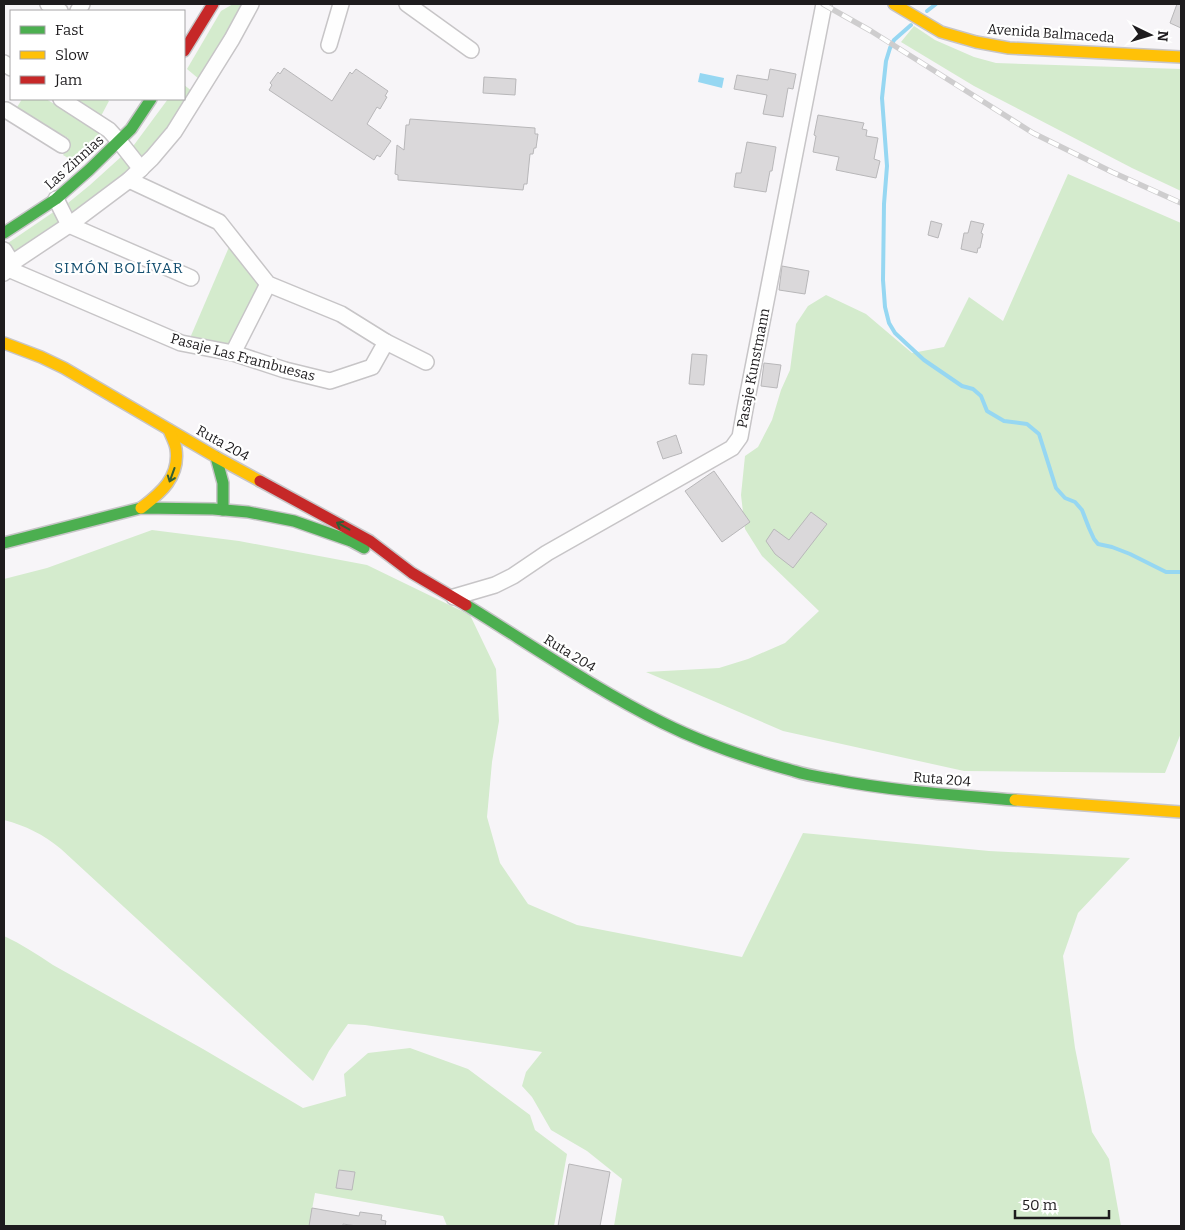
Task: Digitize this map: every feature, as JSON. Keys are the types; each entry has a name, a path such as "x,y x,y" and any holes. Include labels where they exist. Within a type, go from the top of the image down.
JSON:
{"main road":[{"path":"185,50 213,4"},
{"name":"Avenida Balmaceda","path":"894,4 941,32 976,42 1008,48 1181,57"},
{"name":"Las Zinnias","path":"4,233 56,199 89,170 131,128 150,100"},
{"name":"Ruta 204","path":"4,343 64,368 216,457 370,541 412,573 454,597 600,689 631,707 696,738 763,762 830,780 899,791 1181,812"},
{"path":"141,508 168,486 174,475 176,448 169,430"},
{"path":"216,457 222,473 223,510"},
{"path":"4,543 141,508 223,510 248,512 294,521 351,541 412,573"}],"street":[{"path":"6,264 69,225 129,180 152,158 174,132 232,39 251,4"},
{"path":"329,45 341,4"},
{"path":"407,4 471,50"},
{"name":"Pasaje Kunstmann","path":"454,597 495,585 513,576 547,553 732,448 740,438 824,4"},
{"path":"63,100 109,130 140,169"},
{"path":"7,107 62,146"},
{"path":"129,180 219,222 268,284 341,314 386,342 426,362"},
{"path":"56,199 69,225 191,278"},
{"name":"Pasaje Las Frambuesas","path":"6,264 181,343 233,353 285,370 330,381 372,366 386,342"},
{"path":"233,353 268,284"}],"green space":[{"path":"233,4 247,4 199,79 187,69 221,11"},
{"path":"914,26 935,40 974,57 996,63 1181,69 1181,191 1132,168 974,86 901,42"},
{"path":"185,86 192,91 163,136 141,159 131,149 167,100 185,100"},
{"path":"21,100 48,100 101,132 101,144 96,152 78,164 63,155 68,147 68,138 16,109"},
{"path":"76,100 108,100 109,101 101,116"},
{"path":"122,156 132,167 74,215 68,203"},
{"path":"1068,174 1181,223 1181,733 1165,773 964,771 783,731 646,672 719,668 748,659 785,643 819,611 762,556 745,529 741,495 745,456 758,447 772,420 781,390 790,370 796,324 808,306 826,295 866,314 912,353 944,347 969,297 1003,321"},
{"path":"55,211 61,224 15,255 8,243"},
{"path":"229,247 260,285 230,346 190,338"},
{"path":"152,530 239,541 367,565 470,615 496,669 499,721 492,762 487,817 500,863 528,904 577,925 742,957 803,833 989,851 1130,858 1078,913 1063,956 1075,1048 1092,1132 1109,1159 1121,1226 614,1226 622,1179 587,1151 551,1130 532,1097 522,1086 526,1072 542,1052 348,1024 329,1051 313,1081 61,849 34,831 4,820 4,579 47,568"},
{"path":"4,936 303,1108 346,1096 344,1074 368,1053 410,1048 468,1069 530,1115 535,1130 567,1154 554,1226 447,1226 443,1216 315,1193 309,1226 4,1226"}],"water":[{"path":"700,73 724,78 722,88 698,82"}],"building":[{"path":"1177,4 1181,4 1181,28 1170,23"},
{"path":"284,68 332,101 350,72 352,74 356,69 388,91 385,96 387,97 380,109 377,107 367,124 391,141 380,157 377,155 374,160 269,90 272,85 270,83 278,72 280,74"},
{"path":"770,69 796,74 793,89 788,88 783,117 763,114 767,95 734,89 737,75 768,80"},
{"path":"484,77 516,79 515,95 483,93"},
{"path":"818,115 864,123 862,129 867,130 866,136 878,138 874,159 880,161 876,178 836,170 839,157 813,152"},
{"path":"410,119 535,128 535,134 538,134 536,148 534,148 533,154 530,154 527,184 524,184 523,190 398,180 398,175 395,174 397,145 404,150 406,125 409,125"},
{"path":"747,142 776,147 766,192 734,187 736,173 741,173"},
{"path":"931,221 942,224 938,238 928,235"},
{"path":"971,221 984,224 980,248 978,248 977,253 961,249 964,233 968,233"},
{"path":"782,266 809,271 805,294 779,290"},
{"path":"692,354 707,355 704,385 689,384"},
{"path":"764,363 781,365 777,388 761,386"},
{"path":"676,435 682,453 663,459 657,442"},
{"path":"714,471 750,522 722,542 685,491"},
{"path":"811,512 827,524 793,568 775,554 766,541 774,529 789,540"},
{"path":"569,1164 610,1172 600,1226 558,1226"},
{"path":"339,1170 355,1172 352,1190 336,1188"},
{"path":"312,1208 359,1216 360,1212 382,1215 381,1220 386,1221 385,1226 343,1224 343,1226 309,1226"}],"waterway":[{"path":"927,11 936,4"},
{"path":"911,25 894,40 890,48 886,61 882,98 887,166 884,204 883,280 885,307 889,323 895,333 924,360 962,386 973,389 981,396 987,411 1004,421 1027,424 1039,434 1056,488 1065,498 1075,502 1082,510 1098,544 1130,554 1166,572 1181,572"}],"railway":[{"path":"823,4 871,31 1033,133 1181,203"}],"traffic: fast":[{"path":"4,233 56,199 89,170 131,129 150,100"},
{"path":"216,457 223,483 223,510"},
{"path":"4,543 141,508 213,509 248,512 294,521 351,541 364,548"},
{"path":"466,605 638,710 679,731 728,750 803,774 854,783 923,792 1015,800"}],"traffic: slow":[{"path":"894,4 941,32 976,42 1009,48 1181,57"},
{"path":"4,343 64,368 260,481"},
{"path":"141,508 168,483 175,468 176,449 169,430"},
{"path":"1015,800 1181,812"}],"traffic: jam":[{"path":"185,49 213,4"},
{"path":"260,481 370,541 412,573 466,605"}],"district":[{"name":"SIMÓN BOLÍVAR","path":"119,268"}]}
